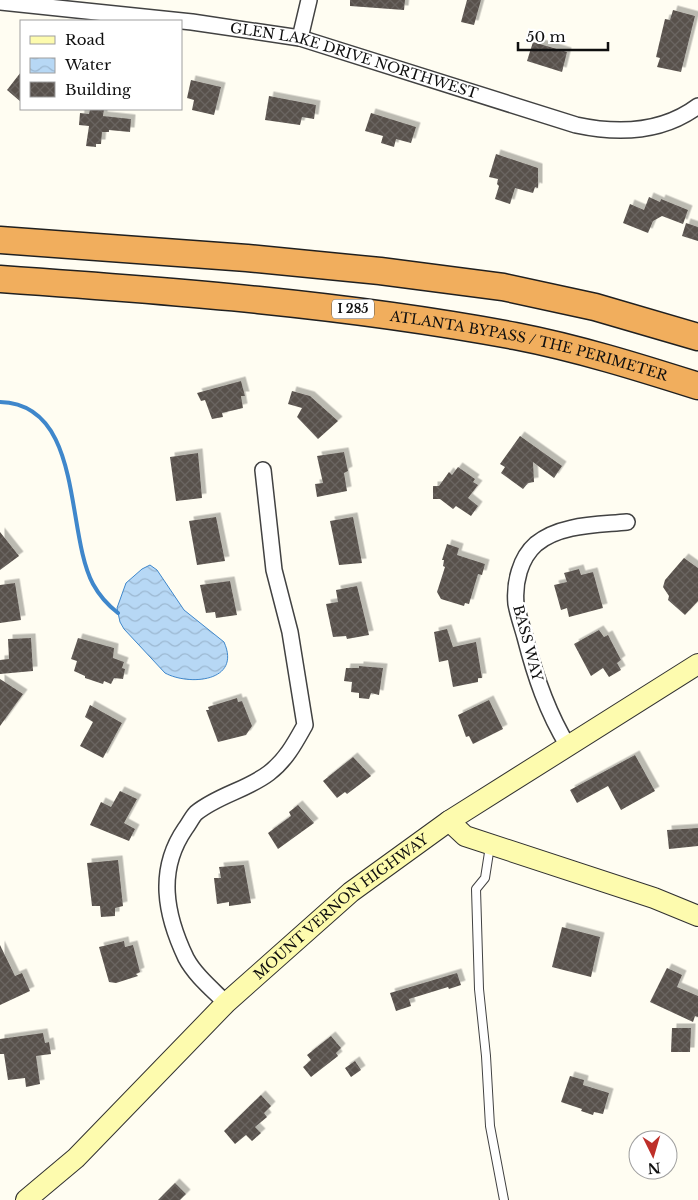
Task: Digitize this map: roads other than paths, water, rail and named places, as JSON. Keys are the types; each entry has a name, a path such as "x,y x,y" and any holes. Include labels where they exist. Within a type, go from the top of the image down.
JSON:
{"highway":[{"path":"0,240 247,258 380,271 503,287 596,306 698,338"},
{"name":"ATLANTA BYPASS / THE PERIMETER","path":"0,279 169,291 364,310 517,336 636,366 698,386"}],"street":[{"path":"300,38 309,0"},
{"name":"GLEN LAKE DRIVE NORTHWEST","path":"0,2 173,20"},
{"name":"GLEN LAKE DRIVE NORTHWEST","path":"182,21 300,38 576,125 600,130 644,129 675,120 698,106"},
{"path":"226,1003 200,977 187,958 168,905 168,869 174,846 195,815 230,793 268,774 284,759 305,725 290,632 274,570 263,470"},
{"name":"BASS WAY","path":"568,746 546,706 530,655 516,604 519,572 523,562 536,544 557,532 628,522"},
{"name":"MOUNT VERNON HIGHWAY","path":"26,1200 76,1158 226,1003 351,892 449,821 698,664"},
{"path":"449,821 465,836 654,898 698,916"}],"lane":[{"path":"490,844 485,878 476,889 479,989 486,1056 490,1126 504,1200"}],"water":[{"path":"150,565 157,570 184,610 224,642 228,655 226,666 220,673 199,679 187,679 165,673 124,629 120,622 117,608 126,583 142,569"}],"waterway":[{"path":"0,402 27,408 46,424 59,447 68,474 84,561 95,588 104,600 118,613"}]}
